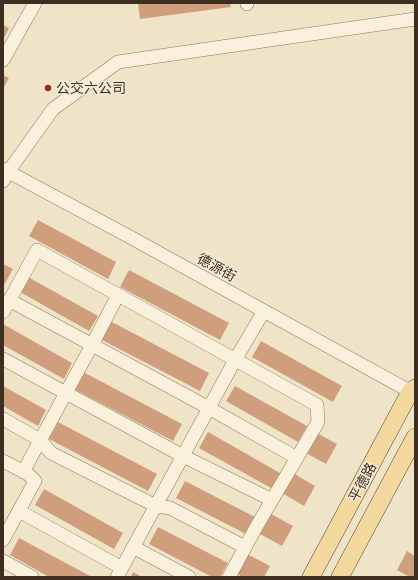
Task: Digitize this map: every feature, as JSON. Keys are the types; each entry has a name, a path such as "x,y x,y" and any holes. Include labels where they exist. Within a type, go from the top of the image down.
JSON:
{"main road":[{"name":"平德路","path":"311,577 413,391"},
{"name":"平德路","path":"340,577 415,437"}],"street":[{"path":"3,60 35,3"},
{"path":"5,174 53,109 118,62 415,19"},
{"name":"德源街","path":"5,174 130,237 413,391"},
{"path":"229,577 318,422 317,405 36,250 6,306 92,345 209,408 297,458"},
{"path":"23,472 118,295"},
{"path":"19,511 119,572 235,360 264,311"},
{"path":"3,359 183,456 272,500"},
{"path":"3,419 40,440 51,453 156,506 170,508 245,547"},
{"path":"3,461 28,474 35,481 3,540"},
{"path":"133,547 189,577"},
{"path":"3,561 32,577"}],"building":[{"path":"138,3 230,3 231,7 140,19"},
{"path":"3,25 9,28 3,40"},
{"path":"3,75 9,78 3,89"},
{"path":"38,220 116,262 108,279 29,236"},
{"path":"3,264 13,269 3,287"},
{"path":"129,270 229,323 220,340 120,287"},
{"path":"28,277 98,316 89,331 20,292"},
{"path":"110,321 209,373 200,391 100,339"},
{"path":"3,324 72,363 64,379 3,345"},
{"path":"261,341 342,386 333,402 252,357"},
{"path":"83,372 182,424 173,441 74,389"},
{"path":"3,386 46,410 38,426 3,406"},
{"path":"235,386 307,426 298,442 226,401"},
{"path":"58,422 157,474 148,491 49,439"},
{"path":"208,432 280,473 271,488 199,448"},
{"path":"315,432 337,444 326,464 304,452"},
{"path":"293,473 315,486 304,506 282,493"},
{"path":"185,481 255,517 246,534 176,498"},
{"path":"44,489 123,533 114,549 35,505"},
{"path":"271,514 293,526 282,546 260,534"},
{"path":"158,527 228,563 220,577 212,577 149,544"},
{"path":"19,538 92,577 49,577 10,555"},
{"path":"407,551 415,556 415,577 410,577 397,570"},
{"path":"247,554 270,566 264,577 242,577 237,574"},
{"path":"133,572 142,577 131,577"}],"place":[{"name":"公交六公司","path":"48,88"}]}
